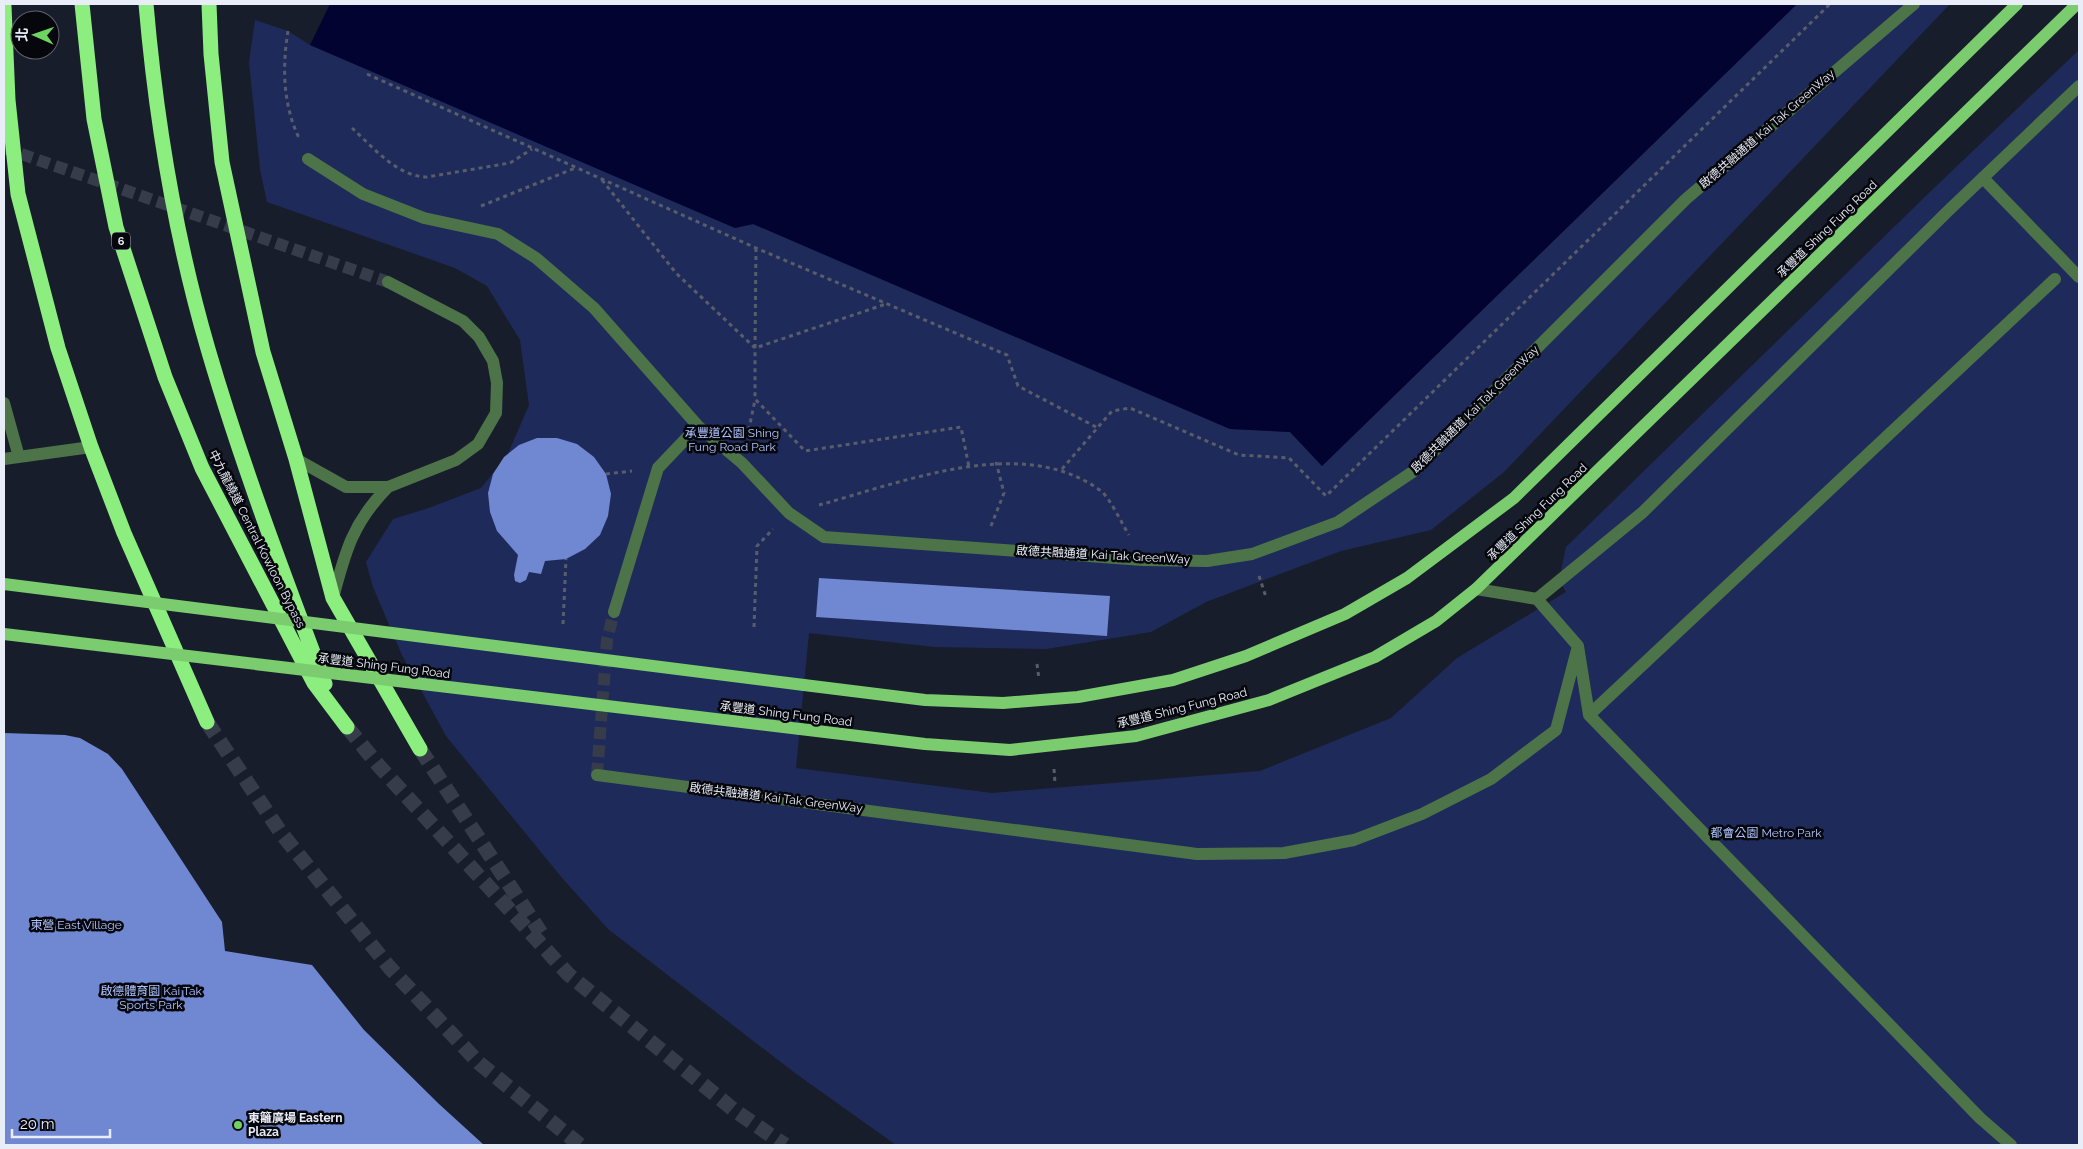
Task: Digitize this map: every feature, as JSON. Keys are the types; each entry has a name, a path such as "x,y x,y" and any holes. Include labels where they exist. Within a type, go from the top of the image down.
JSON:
{"highway":[{"name":"中九龍繞道 Central Kowloon Bypass","path":"82,4 94,119 116,227 165,377 211,485 314,683 347,727 325,684 244,464 208,347 178,225 163,149 146,4"},
{"path":"209,4 214,99 224,174 263,352 296,459 333,598 420,749"},
{"path":"4,6 8,100 18,194"},
{"path":"4,154 18,194 58,348 91,447 124,533 208,722"},
{"path":"4,164 18,194"}],"main road":[{"path":"4,584 924,700 1003,703 1078,697 1173,680 1246,656 1345,614 1407,578 1514,498 2017,4"},
{"name":"承豐道 Shing Fung Road","path":"4,634 800,730 925,744 1010,750 1136,736 1269,700 1375,657 1436,621 1476,589 2077,4"}],"street":[{"name":"啟德共融通道 Kai Tak GreenWay","path":"308,158 363,194 424,218 498,234 536,258 594,308 698,426 742,463 789,513 824,537 1143,560 1208,561 1252,554 1338,522 1414,472 1686,198 1914,4"},
{"path":"1537,599 1643,512 2079,86"},
{"path":"1983,178 2079,277"},
{"path":"1589,715 2055,279"},
{"path":"296,459 346,487 388,487 456,460 478,444 496,413 497,383 493,360 479,337 463,321 388,282"},
{"path":"4,404 19,457"},
{"path":"614,612 658,468 698,426"},
{"path":"4,459 91,447"},
{"path":"333,598 346,549 353,534 372,503 388,487"},
{"path":"1476,589 1537,599 1578,646 1589,715 1980,1118 2011,1145"},
{"name":"啟德共融通道 Kai Tak GreenWay","path":"597,775 1197,854 1284,853 1354,840 1422,814 1492,779 1556,730 1578,646"}],"path":[{"path":"1062,469 1112,411 1130,408 1239,455 1289,458 1326,496 1830,4"},
{"path":"288,32 283,62 285,92 295,132 308,158"},
{"path":"368,74 756,248 1007,355 1018,386 1098,428"},
{"path":"352,128 400,171 413,177 427,177 510,163 532,148"},
{"path":"442,222 576,168"},
{"path":"602,180 676,273 755,348"},
{"path":"742,463 755,400 756,248"},
{"path":"755,348 887,304"},
{"path":"755,400 805,451 961,427 969,467"},
{"path":"754,627 757,546 789,513 948,470 996,462 1033,463 1062,469 1102,492 1143,560"},
{"path":"982,548 1004,493 996,462"},
{"path":"563,624 566,559"}],"green space":[{"name":"都會公園 Metro Park","path":"1797,4 1950,4 1504,472 1431,530 1341,551 1206,602 1151,632 1046,649 935,647 809,633 796,768 992,793 1260,771 1391,718 1457,658 1566,592 1559,580 1566,547 1932,190 2079,50 2079,1145 896,1145 795,1073 608,929 563,879 446,736 402,655 373,587 366,562 393,519 429,508 481,488 507,456 529,405 520,340 487,286 455,268 267,202 260,169 249,62 255,20 288,31 310,45 735,228 753,224 1230,429 1290,432 1322,466"}],"shaded area":[{"path":"330,4 1797,4 1322,466 1290,432 1230,429 753,224 735,228 310,45"}],"building":[{"path":"537,438 557,438 577,444 594,457 606,474 611,494 608,516 600,535 585,549 566,559 545,561 541,574 529,572 526,580 520,583 515,581 514,575 518,555 497,531 490,512 488,493 493,474 504,457 519,445"},
{"path":"819,578 1110,596 1107,636 816,617"},
{"name":"啟德體育園 Kai Tak Sports Park","path":"4,733 65,735 80,738 108,754 122,769 222,922 225,951 312,965 364,1030 439,1104 484,1145 4,1145"}],"tunnel":[{"path":"4,148 388,282"},
{"path":"597,775 607,640 614,612"},
{"path":"207,722 281,833 390,968 479,1063 580,1145"},
{"path":"347,727 379,766 568,974 734,1110 785,1145"},
{"path":"420,749 541,933"}],"place":[{"name":"東籬廣場 Eastern Plaza","path":"238,1125"}],"park label":[{"name":"承豐道公園 Shing Fung Road Park","path":"732,440"},
{"name":"東營 East Village","path":"76,925"}]}
